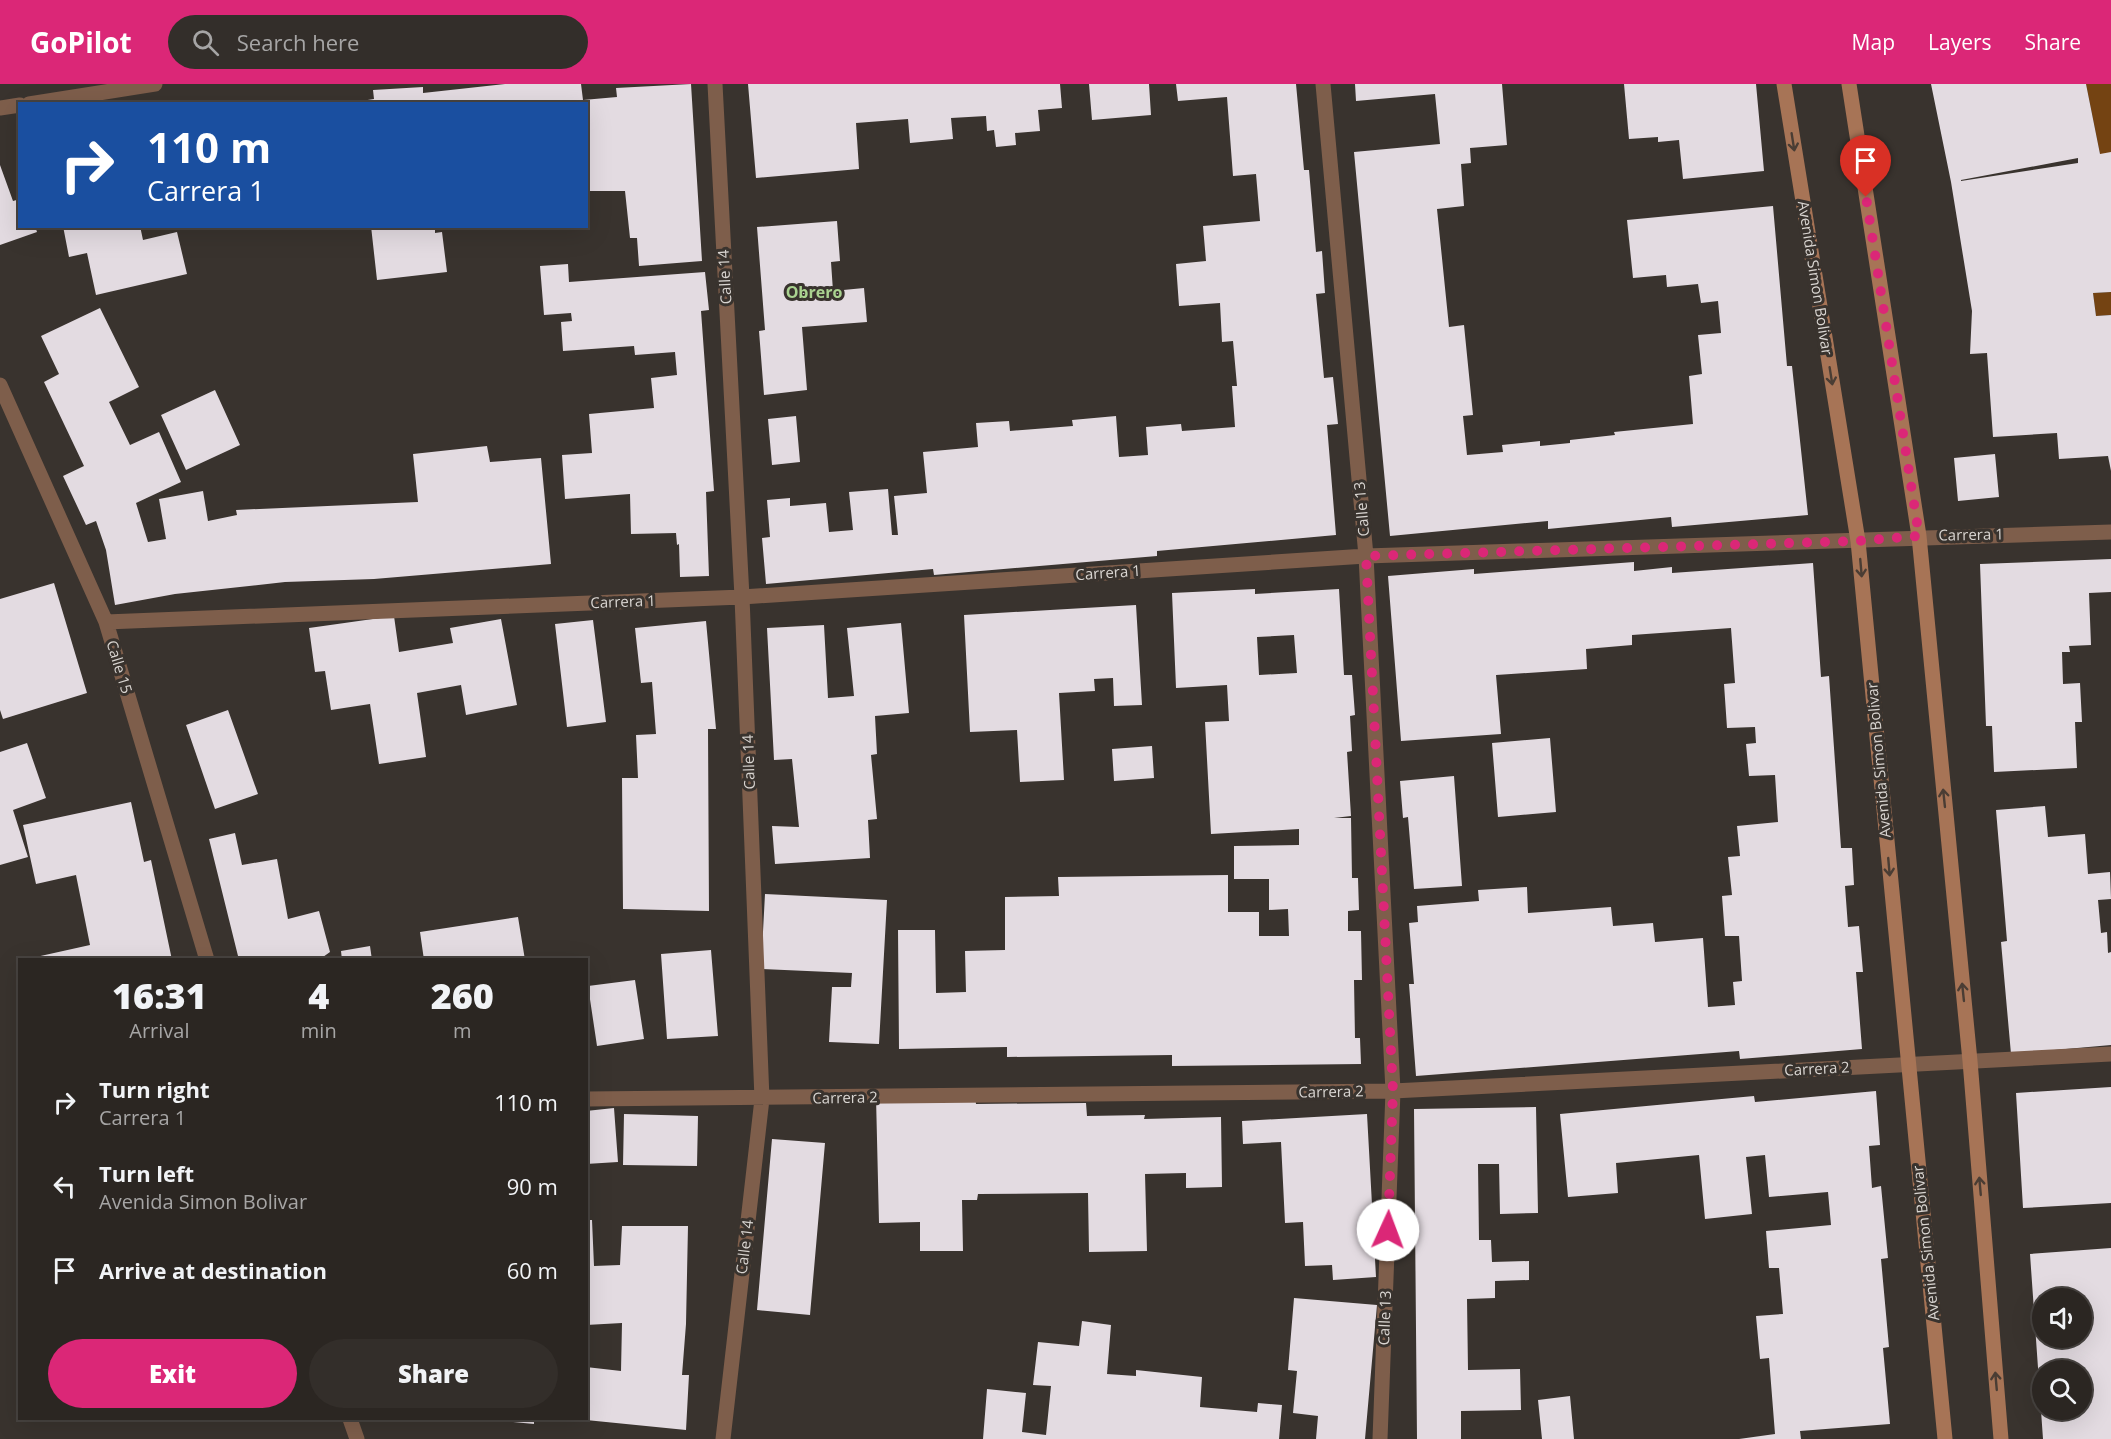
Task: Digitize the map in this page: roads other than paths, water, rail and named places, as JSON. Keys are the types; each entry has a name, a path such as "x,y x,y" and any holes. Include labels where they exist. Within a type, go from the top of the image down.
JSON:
{"main road":[{"name":"Avenida Simon Bolivar","path":"1784,84 1858,541 1946,1439"},
{"path":"1849,84 1919,536 1970,1061 2001,1439"}],"street":[{"path":"42,102 155,84"},
{"name":"Calle 14","path":"715,84 742,597 762,1099 723,1439"},
{"name":"Calle 13","path":"1323,84 1366,556 1393,1091 1380,1439"},
{"path":"0,108 18,105"},
{"name":"Calle 15","path":"0,385 106,622 206,958"},
{"name":"Carrera 1","path":"106,622 742,597 1366,556 1858,541 1919,536 2111,532"},
{"name":"Carrera 2","path":"588,1099 1393,1091 2111,1054"},
{"path":"350,1420 357,1439"}],"district":[{"name":"Obrero","path":"814,292"}]}
